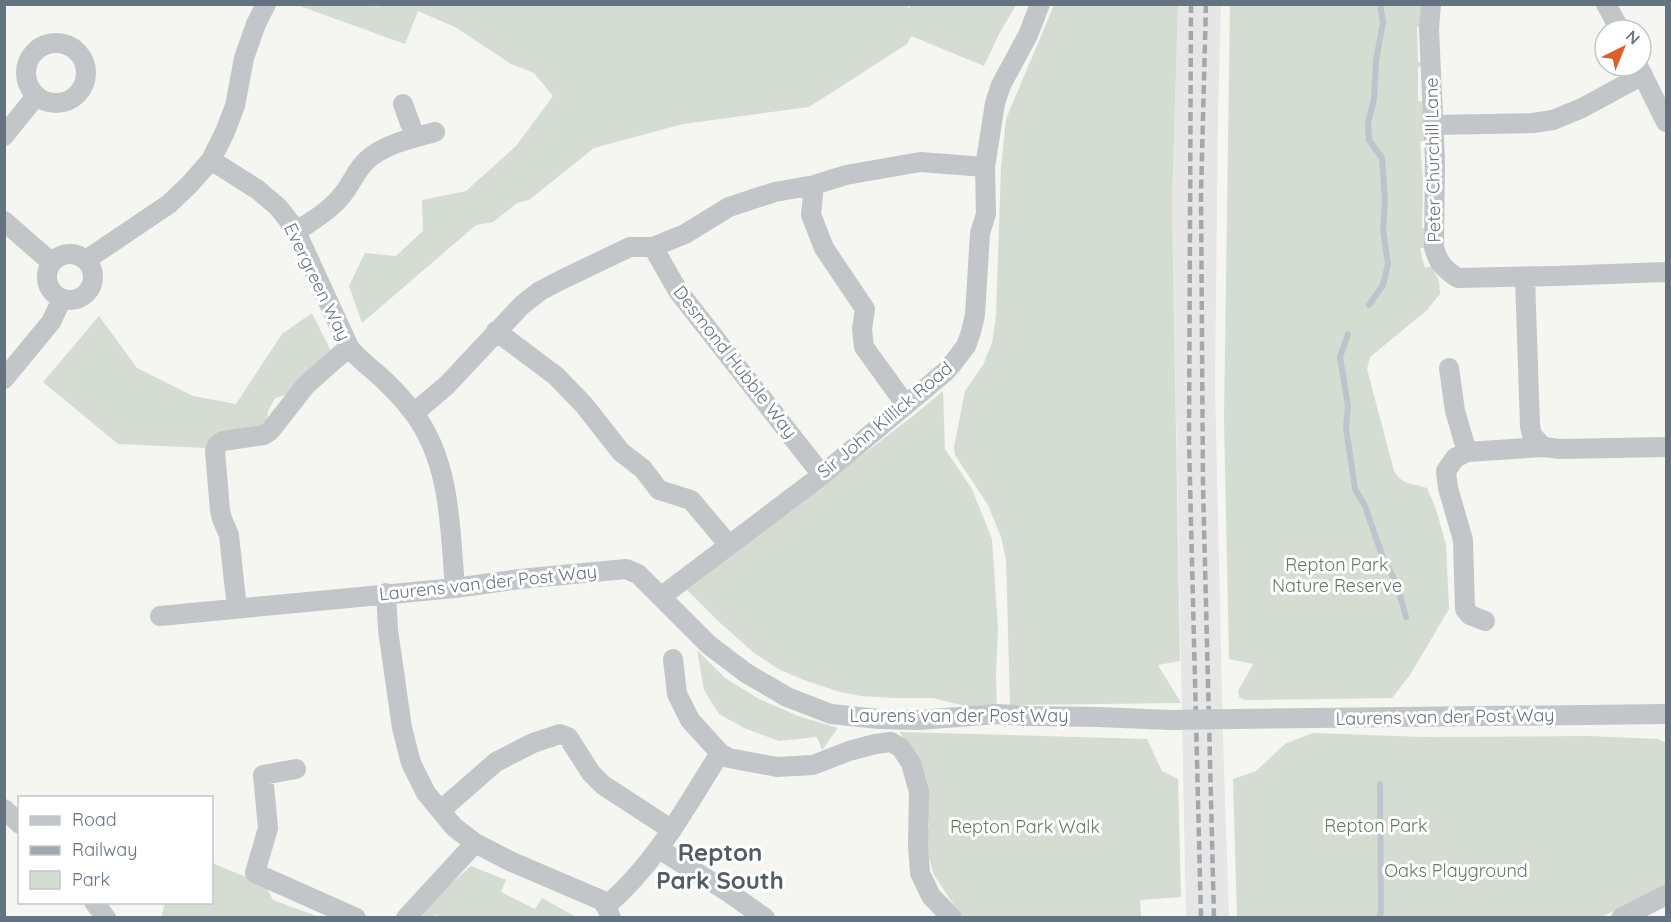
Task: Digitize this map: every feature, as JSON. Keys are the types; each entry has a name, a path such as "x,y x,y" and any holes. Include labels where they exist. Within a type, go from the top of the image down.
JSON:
{"street":[{"path":"86,260 169,204 211,160 231,115 244,58 266,4"},
{"name":"Sir John Killick Road","path":"662,596 822,475 953,363 966,346 975,315 980,233 986,214 985,168 994,103 1040,4"},
{"name":"Peter Churchill Lane","path":"1431,4 1429,29 1435,161 1434,247 1437,260 1447,271 1458,278 1666,272"},
{"path":"1606,4 1614,18"},
{"path":"1434,125 1543,123 1582,108 1629,78"},
{"path":"1644,78 1666,122"},
{"path":"4,136 36,96"},
{"path":"403,104 415,137"},
{"path":"297,231 328,209 343,194 356,172 368,159 384,149 435,132"},
{"name":"Evergreen Way","path":"211,160 258,190 278,207 297,231 349,347 359,359 390,386 414,413 431,444 443,479 447,498 455,588"},
{"path":"414,413 447,385 522,305 540,291 630,247 653,247 685,234 739,203 846,175 920,162 985,168"},
{"path":"814,185 811,215 824,248 865,309 862,329 864,348 906,405"},
{"path":"4,221 51,262"},
{"name":"Desmond Hubble Way","path":"653,247 678,291 822,475"},
{"path":"65,254 80,256 86,260 93,274 92,282 84,295 70,300 56,295 47,283 48,268 51,262 65,254"},
{"path":"1525,277 1530,426 1532,435 1543,447"},
{"path":"4,380 51,322 62,299"},
{"path":"496,332 556,376 584,405 621,452 643,469 659,490 691,500 729,545"},
{"path":"237,609 229,535 220,510 215,451 217,444 223,441 264,435 270,431 306,385 349,347"},
{"path":"1449,368 1455,411 1467,452"},
{"path":"1485,621 1470,615 1465,609 1463,540 1446,478 1446,471 1455,458 1467,452 1543,447 1560,449 1666,447"},
{"name":"Laurens van der Post Way","path":"160,616 626,569 638,574 709,645 746,673 787,697 831,714 919,720 997,714 1170,720 1666,714"},
{"path":"386,593 390,641 406,743 411,763 426,793 454,827 475,843 512,862 601,900 609,912 659,849 720,753"},
{"path":"673,659 677,694 690,720 720,753 729,758 777,767 813,765 875,744 891,742 901,748 911,763 919,792 920,873 931,896 952,918"},
{"path":"441,810 496,762 533,743 560,734 568,737 591,773 603,785 672,830"},
{"path":"296,770 263,775 268,828 255,873 356,918"},
{"path":"4,809 18,822"},
{"path":"406,918 475,843"},
{"path":"659,849 765,918"},
{"path":"1621,918 1666,895"},
{"path":"95,904 106,918"}],"shaded area":[{"path":"1178,5 1221,5 1215,386 1229,917 1186,917 1172,203"}],"green space":[{"path":"380,4 905,4 909,8 911,4 1016,5 984,66 911,36 907,44 809,107 683,124 594,148 529,200 517,203 493,222 476,225 362,323 349,286 365,253 396,256 423,231 422,200 466,191 516,146 553,96 534,73 511,64 455,27 418,11 405,44 297,5 373,5 377,7"},
{"path":"1054,5 1178,5 1172,203 1180,661 1158,665 1181,703 1010,705 1006,559 1001,537 988,505 955,455 954,447 965,391 983,365 992,343 996,316 1001,168 1006,119"},
{"name":"Repton Park Nature Reserve","path":"1230,5 1421,5 1423,26 1417,27 1418,62 1424,62 1424,66 1418,67 1418,101 1424,102 1426,140 1420,142 1423,181 1422,228 1429,229 1427,248 1420,248 1425,268 1432,266 1439,281 1440,294 1427,310 1370,357 1367,369 1394,471 1404,482 1427,488 1436,509 1446,545 1449,609 1410,675 1392,698 1245,700 1239,697 1238,691 1253,664 1229,659 1224,419"},
{"path":"312,313 331,351 316,363 286,395 275,398 268,411 267,423 207,448 118,444 43,382 99,316 137,368 193,396 236,404 282,334"},
{"path":"943,391 945,449 972,489 992,539 998,629 997,714 933,698 861,696 840,692 804,680 780,670 754,653 687,590"},
{"path":"697,650 725,678 759,699 798,716 838,728 822,750 817,737 779,741 744,728 719,714 704,690"},
{"name":"Repton Park Walk","path":"900,732 1147,739 1162,771 1178,779 1181,897 1140,900 1141,917 962,917 934,875 923,835 929,827 925,791"},
{"name":"Repton Park","path":"1313,733 1423,737 1590,736 1658,739 1666,743 1666,887 1601,917 1237,917 1233,779 1256,771 1285,744"},
{"path":"213,863 265,885 273,900 319,917 161,918 165,904 213,904"},
{"path":"471,866 506,880 501,892 535,909 542,898 576,917 439,918 438,915 424,918 421,910"}],"waterway":[{"path":"1369,305 1383,285 1388,264 1383,230 1385,201 1382,158 1369,140 1368,123 1374,99 1376,61 1383,22 1380,4"},
{"path":"1348,334 1340,357 1348,406 1346,428 1355,489 1365,506 1382,555 1397,585 1406,617"},
{"path":"1379,918 1381,912 1380,784"}],"railway":[{"path":"1191,4 1189,443 1201,918"},
{"path":"1206,4 1201,194 1203,486 1214,918"}],"district":[{"name":"Repton Park South","path":"720,867"}],"park label":[{"name":"Oaks Playground","path":"1456,871"}]}
